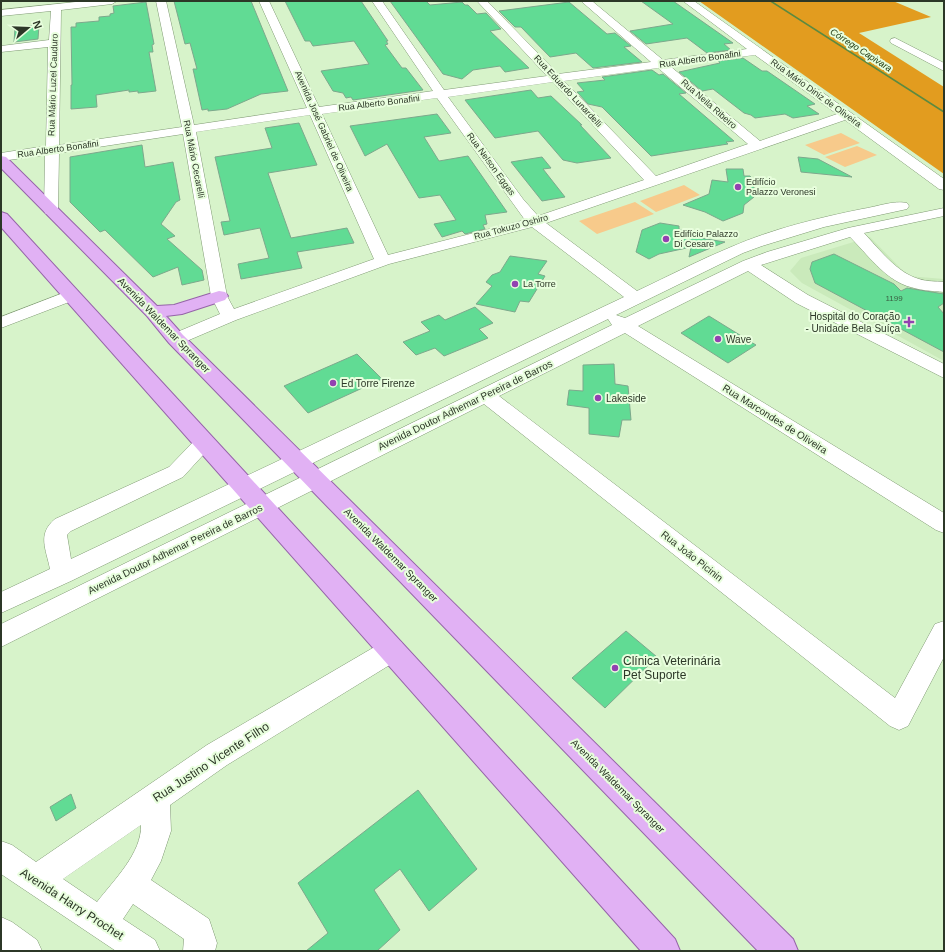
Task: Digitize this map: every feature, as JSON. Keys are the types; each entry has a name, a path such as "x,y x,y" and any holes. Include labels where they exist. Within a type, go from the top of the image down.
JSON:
{"main road":[{"name":"Avenida Waldemar Spranger","path":"1,159 153,312 176,339 781,951"},
{"path":"1,217 663,951"},
{"path":"153,312 176,310 219,296"}],"street":[{"path":"1,6 112,1"},
{"name":"Rua Mário Cecarelli","path":"160,1 189,130 219,296 230,316"},
{"name":"Avenida José Gabriel de Oliveira","path":"264,1 383,261"},
{"name":"Rua Nelson Eggas","path":"377,1 441,95 518,202 535,222 636,298"},
{"name":"Rua Eduardo Lunardelli","path":"482,1 654,182"},
{"name":"Rua Neila Ribeiro","path":"586,1 663,64 758,146"},
{"name":"Rua Mário Diniz de Oliveira","path":"688,1 944,186"},
{"path":"1,13 54,4"},
{"name":"Rua Mário Luzel Cauduro","path":"51,211 54,4"},
{"path":"896,41 944,68"},
{"path":"1,48 54,42"},
{"name":"Rua Alberto Bonafini","path":"1,159 52,149 315,111 757,51"},
{"path":"925,57 944,54"},
{"name":"Rua Tokuzo Oshiro","path":"176,339 230,316 383,261 535,222 847,115"},
{"name":"Avenida Doutor Adhemar Pereira de Barros","path":"1,636 253,497 606,312 636,298 757,242 858,214 944,199"},
{"name":"Avenida Doutor Adhemar Pereira de Barros","path":"307,470 485,395 749,264 784,251 852,231 888,222 944,212"},
{"path":"852,231 899,275 917,283 944,287"},
{"path":"749,264 802,299 944,372"},
{"path":"1,323 71,295"},
{"name":"Rua Marcondes de Oliveira","path":"606,312 944,524"},
{"name":"Rua João Picinin","path":"485,395 899,717 944,632"},
{"path":"63,574 55,539 56,531 64,525 176,472 204,443"},
{"name":"Avenida Doutor Adhemar Pereira de Barros","path":"1,603 63,574 253,497"},
{"name":"Rua Justino Vicente Filho","path":"36,880 217,755 392,650"},
{"path":"101,923 146,861 156,831 155,798"},
{"name":"Avenida Harry Prochet","path":"1,856 144,951"},
{"path":"130,884 198,930 201,943 199,951"}],"shaded area":[{"path":"699,1 893,1 931,17 859,33 944,87 944,174"},
{"path":"841,133 860,143 824,155 805,145"},
{"path":"857,146 877,155 845,167 825,157"},
{"path":"684,185 700,195 656,212 640,201"},
{"path":"635,202 654,214 597,234 579,221"},
{"name":"Hospital do Coração - Unidade Bela Suíça","path":"870,237 908,276 944,279 944,361 802,283 790,271 801,258"}],"building":[{"path":"174,1 251,1 288,91 261,94 227,109 208,111 208,109 202,110 193,69 197,69 190,43 185,44"},
{"path":"285,1 361,1 388,41 386,41 388,44 385,45 402,68 406,68 423,90 353,100 351,97 346,98 343,93 333,91 321,71 369,64 354,41 313,46 310,41 305,41"},
{"path":"390,1 426,1 430,5 462,2 465,5 468,5 477,14 486,13 501,29 490,31 529,68 505,72 500,66 473,70 462,79 443,74"},
{"path":"641,1 673,1 733,43 724,44 731,50 707,53 687,38 646,44 630,31 673,24"},
{"path":"146,2 154,44 152,45 153,52 149,52 156,91 138,93 138,91 129,92 129,90 96,95 97,107 71,109 71,27 76,27 76,23 99,21 99,17 110,16 110,14 114,13 113,6"},
{"path":"569,2 607,34 615,33 631,46 624,47 642,62 593,68 576,53 550,57 521,27 515,27 499,11"},
{"path":"39,25 38,39 14,42 15,28"},
{"path":"743,58 762,71 767,71 815,104 807,106 819,114 793,118 785,114 755,118 744,113 713,89 702,91 679,72 720,63 718,61"},
{"path":"652,70 659,75 663,74 686,93 679,94 734,141 726,142 728,144 651,156 602,107 588,104 577,92 584,91 577,83 605,80 602,77"},
{"path":"531,90 538,98 551,96 582,125 580,125 611,158 577,163 563,160 538,131 495,138 465,100"},
{"path":"437,114 451,133 424,137 439,161 468,156 507,212 485,215 487,224 483,225 485,229 465,234 462,231 442,237 434,224 456,220 440,195 419,198 387,144 365,156 350,126"},
{"path":"299,123 317,165 268,173 291,238 347,228 354,243 297,252 302,268 241,279 238,264 269,258 260,228 224,235 221,222 230,221 215,157 272,148 265,128"},
{"path":"142,145 145,167 173,162 180,200 176,202 161,224 175,236 167,239 202,270 204,280 182,285 178,267 153,277 105,230 100,232 70,202 70,157"},
{"path":"542,157 551,168 543,169 565,197 542,201 511,162"},
{"path":"798,157 818,159 852,177 801,172"},
{"path":"726,169 743,169 744,176 750,176 754,181 754,197 744,205 743,213 723,221 705,212 683,205 709,194 712,180 728,182"},
{"path":"660,223 679,226 679,229 691,235 688,236 725,242 689,257 691,247 659,254 649,259 636,252 642,230"},
{"path":"834,254 894,284 901,291 907,288 944,294 944,303 938,307 944,314 944,352 815,283 810,269 812,262"},
{"name":"La Torre","path":"510,256 547,261 538,274 545,276 529,302 520,301 515,312 476,304 492,286 486,282 492,275 500,272"},
{"path":"475,307 493,323 479,329 488,338 444,356 435,348 416,355 403,342 430,331 421,322 439,315 445,320"},
{"name":"Wave","path":"709,316 756,345 728,363 681,333"},
{"name":"Ed Torre Firenze","path":"357,354 382,379 308,413 284,386"},
{"name":"Lakeside","path":"614,364 615,384 628,386 631,420 622,420 619,437 589,434 589,408 567,405 569,390 583,391 583,365"},
{"name":"Clínica Veterinária Pet Suporte","path":"626,631 657,657 605,708 572,678"},
{"path":"418,790 477,869 429,911 400,869 374,890 400,930 377,951 306,951 328,933 298,883"},
{"path":"71,794 76,808 56,821 50,807"}],"waterway":[{"name":"Córrego Capivara","path":"770,1 944,112"}],"place":[{"name":"Edifício Palazzo Veronesi","path":"738,187"},
{"name":"Edifício Palazzo Di Cesare","path":"666,239"},
{"name":"La Torre","path":"515,284"},
{"name":"Hospital do Coração - Unidade Bela Suíça","path":"909,322"},
{"name":"Wave","path":"718,339"},
{"name":"Ed Torre Firenze","path":"333,383"},
{"name":"Lakeside","path":"598,398"},
{"name":"Clínica Veterinária Pet Suporte","path":"615,668"}]}
